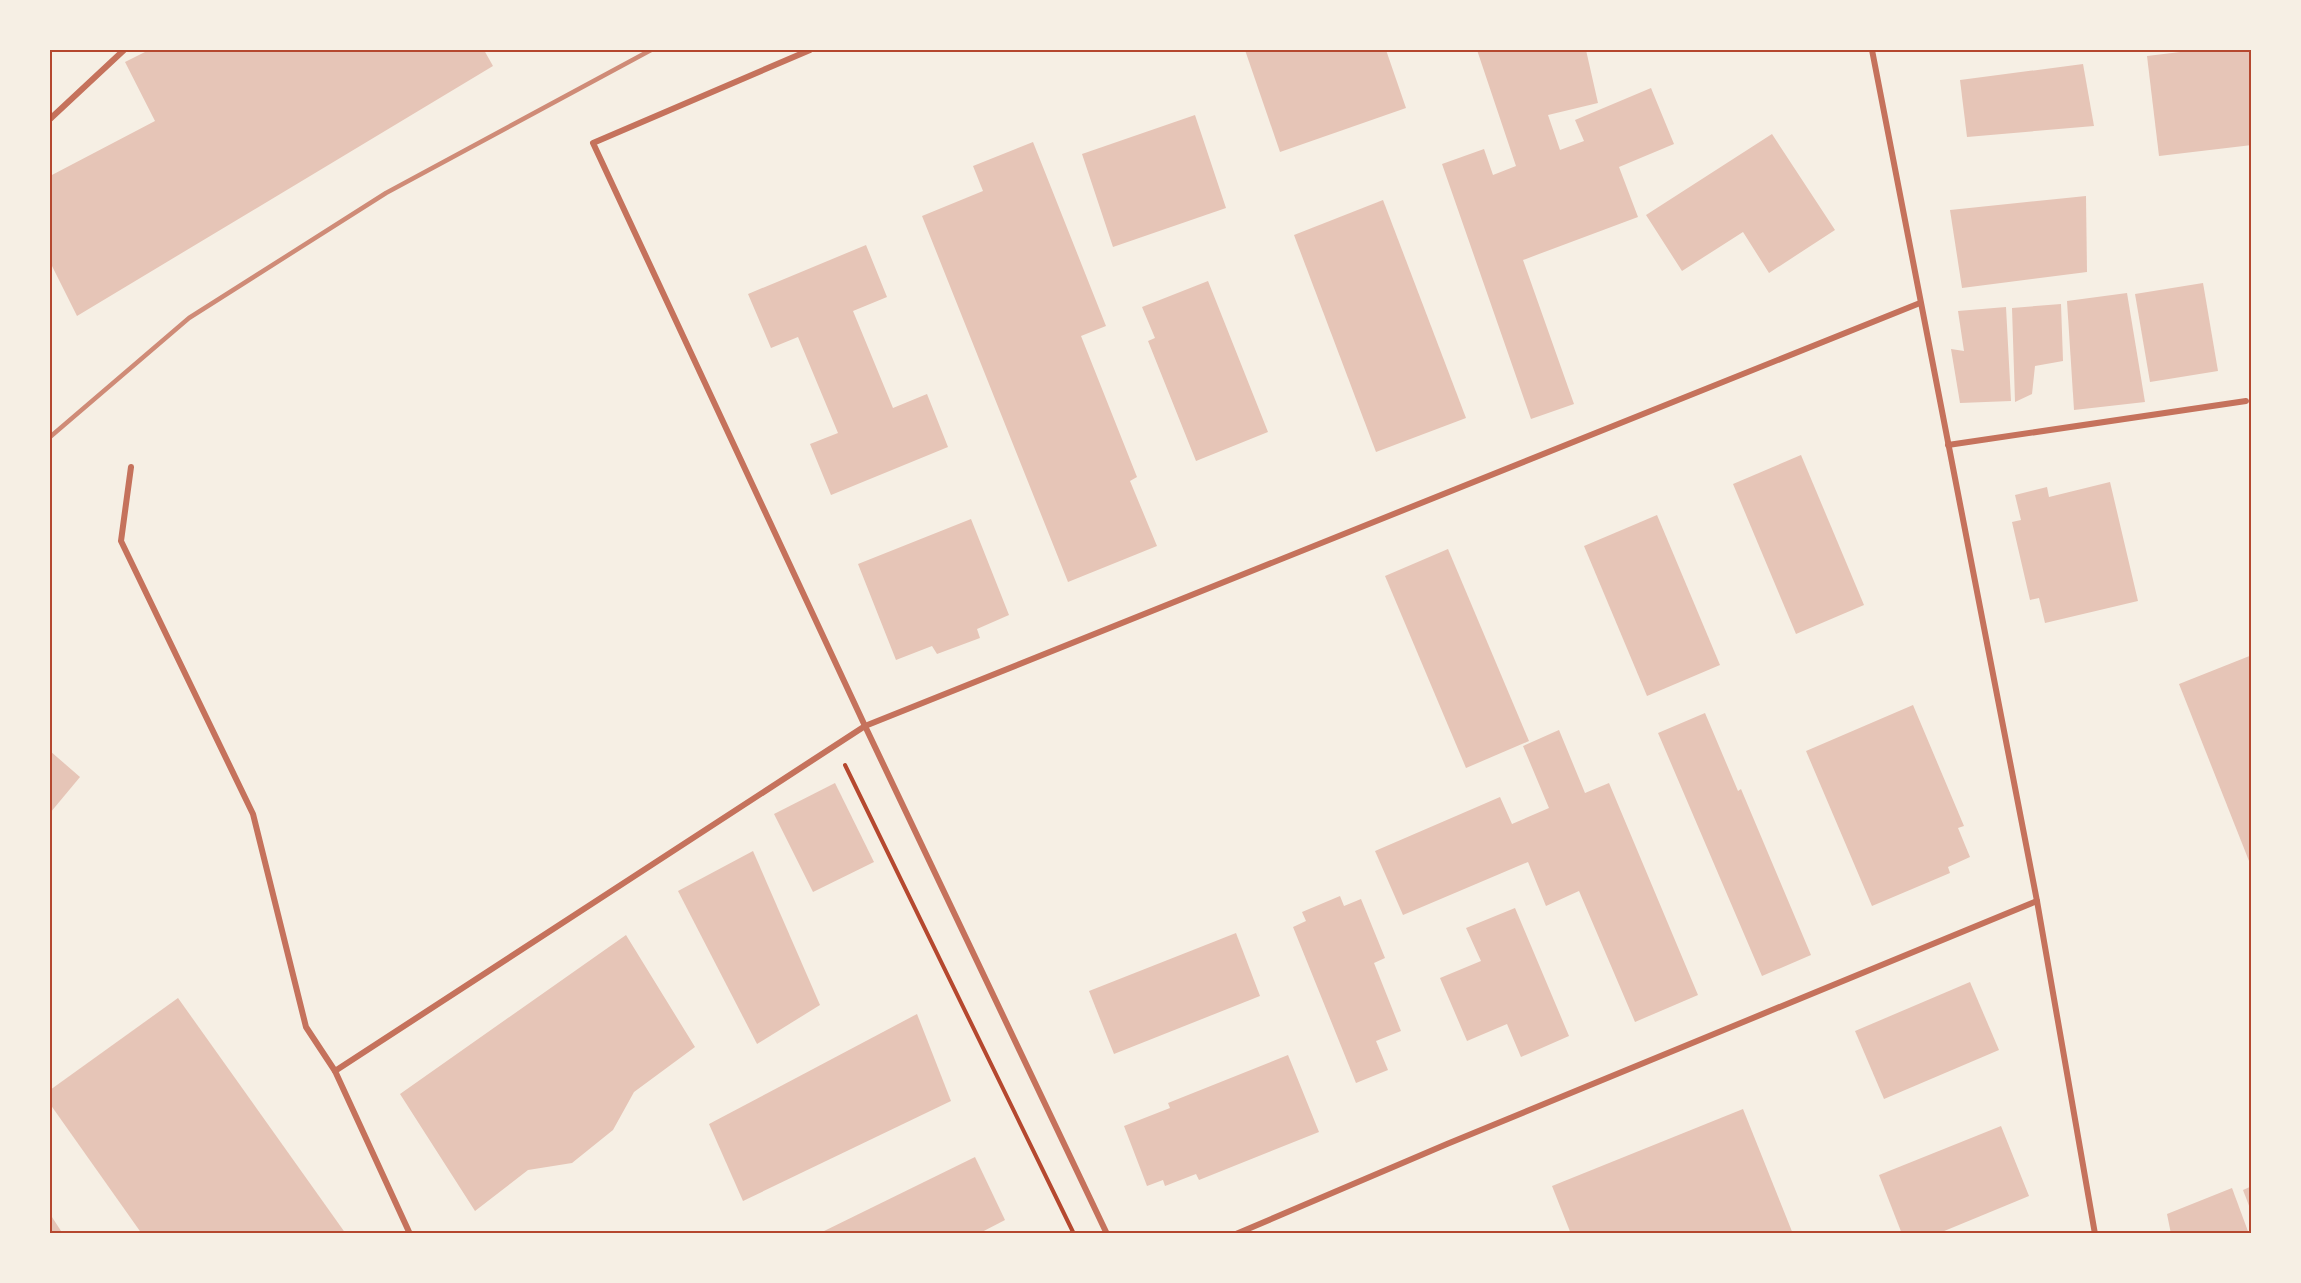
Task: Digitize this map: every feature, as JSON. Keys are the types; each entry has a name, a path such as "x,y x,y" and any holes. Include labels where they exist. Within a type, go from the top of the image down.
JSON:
{"street":[{"path":"50,119 124,50"},
{"path":"810,50 593,143 865,726 1107,1233"},
{"path":"1872,50 2037,901 2095,1233"},
{"path":"335,1071 865,726 1920,303"},
{"path":"1948,445 2246,401"},
{"path":"131,467 121,541 253,814 306,1027 335,1071 410,1233"},
{"path":"1236,1233 2037,901"}],"path":[{"path":"836,745 1074,1233"}],"building":[{"path":"149,50 484,50 493,66 77,316 50,262 50,176 155,121 125,62"},
{"path":"1245,50 1386,50 1406,108 1280,152"},
{"path":"1477,50 1586,50 1598,103 1548,115 1560,150 1584,141 1575,120 1651,88 1674,144 1619,167 1638,217 1523,260 1574,404 1531,419 1442,164 1484,149 1493,175 1516,166"},
{"path":"2197,50 2252,50 2252,145 2159,156 2147,56"},
{"path":"2083,64 2094,126 1967,137 1960,80"},
{"path":"1195,115 1226,208 1113,247 1082,154"},
{"path":"1772,134 1835,230 1769,273 1743,232 1682,271 1646,215"},
{"path":"1033,142 1106,326 1081,336 1137,477 1130,481 1157,546 1068,582 922,216 983,191 973,166"},
{"path":"2086,196 2087,272 1962,288 1950,210"},
{"path":"1383,200 1466,418 1376,452 1294,235"},
{"path":"866,245 887,297 853,311 893,408 927,394 948,447 831,495 810,444 838,433 798,337 771,348 748,294"},
{"path":"1208,281 1268,432 1196,461 1148,341 1155,338 1142,307"},
{"path":"2203,283 2218,371 2150,382 2135,294"},
{"path":"2127,293 2145,402 2074,410 2067,301"},
{"path":"2061,304 2063,361 2035,366 2032,394 2015,402 2012,308"},
{"path":"2006,307 2011,401 1960,403 1951,349 1964,351 1958,311"},
{"path":"1801,455 1864,605 1796,634 1733,484"},
{"path":"2110,482 2138,601 2045,623 2039,598 2030,600 2012,522 2021,520 2015,495 2047,487 2049,497"},
{"path":"1657,515 1720,665 1647,696 1584,546"},
{"path":"971,519 1009,615 977,629 980,638 937,654 932,646 896,660 858,564"},
{"path":"1448,549 1529,741 1466,768 1385,576"},
{"path":"2252,655 2252,866 2251,866 2179,684"},
{"path":"1913,705 1964,826 1958,828 1970,857 1948,867 1950,873 1872,906 1806,751"},
{"path":"1705,713 1738,791 1741,789 1811,955 1762,976 1658,733"},
{"path":"1559,730 1585,793 1609,783 1698,995 1635,1022 1579,891 1546,906 1528,862 1403,915 1375,851 1500,797 1512,824 1549,808 1523,746"},
{"path":"50,751 80,777 50,813"},
{"path":"835,783 874,862 813,892 774,814"},
{"path":"753,851 820,1005 757,1044 678,891"},
{"path":"1340,896 1344,906 1361,899 1385,958 1374,963 1401,1031 1376,1041 1388,1070 1356,1083 1293,927 1306,921 1302,912"},
{"path":"1515,908 1569,1036 1521,1057 1507,1024 1467,1041 1440,978 1481,961 1466,928"},
{"path":"1236,933 1260,996 1114,1054 1089,991"},
{"path":"626,935 695,1047 634,1092 613,1130 572,1163 528,1170 475,1211 400,1094"},
{"path":"1970,982 1999,1050 1884,1099 1855,1031"},
{"path":"178,998 346,1234 142,1234 50,1104 50,1090"},
{"path":"917,1014 951,1101 743,1201 709,1124"},
{"path":"1288,1055 1319,1132 1199,1180 1196,1174 1165,1186 1163,1180 1147,1186 1124,1126 1170,1108 1168,1103"},
{"path":"1743,1109 1793,1234 1571,1234 1552,1186"},
{"path":"2001,1126 2029,1196 1937,1234 1902,1234 1879,1175"},
{"path":"975,1157 1005,1220 978,1234 818,1234"},
{"path":"2252,1186 2252,1211 2251,1211 2243,1190"},
{"path":"2232,1188 2249,1234 2171,1234 2167,1214"},
{"path":"50,1214 63,1234 50,1234"}],"railway":[{"path":"50,437 189,318 386,193 651,50"}]}
